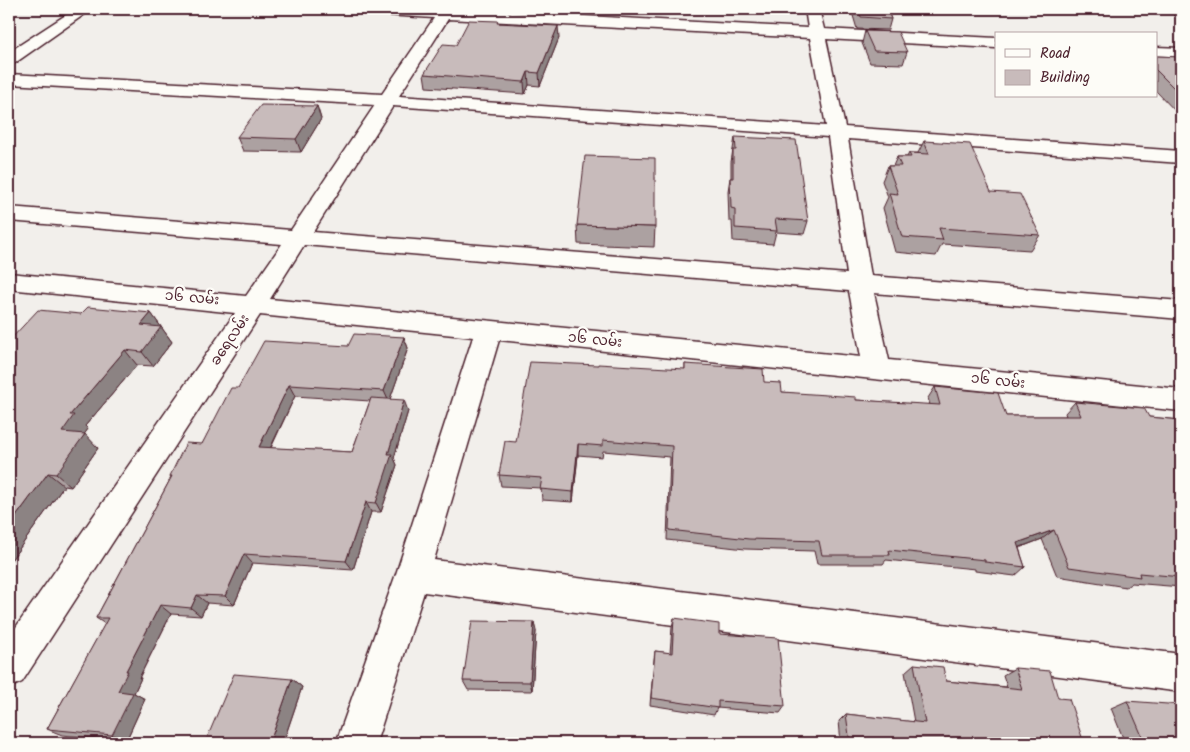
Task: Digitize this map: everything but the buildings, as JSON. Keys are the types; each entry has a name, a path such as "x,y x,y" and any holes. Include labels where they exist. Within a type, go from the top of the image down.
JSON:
{"street":[{"path":"9,59 85,9"},
{"path":"353,9 446,11 995,43"},
{"path":"812,9 837,132 860,284 877,369"},
{"path":"1177,9 1181,13"},
{"name":"ခရေလမ်း","path":"9,669 254,304 446,11"},
{"path":"1158,52 1181,53"},
{"path":"9,79 386,100 1181,157"},
{"path":"9,214 1181,310"},
{"name":"၁၆ လမ်း","path":"13,286 254,304 1181,400"},
{"path":"356,743 414,574 490,329"},
{"path":"414,574 1181,674"}]}
